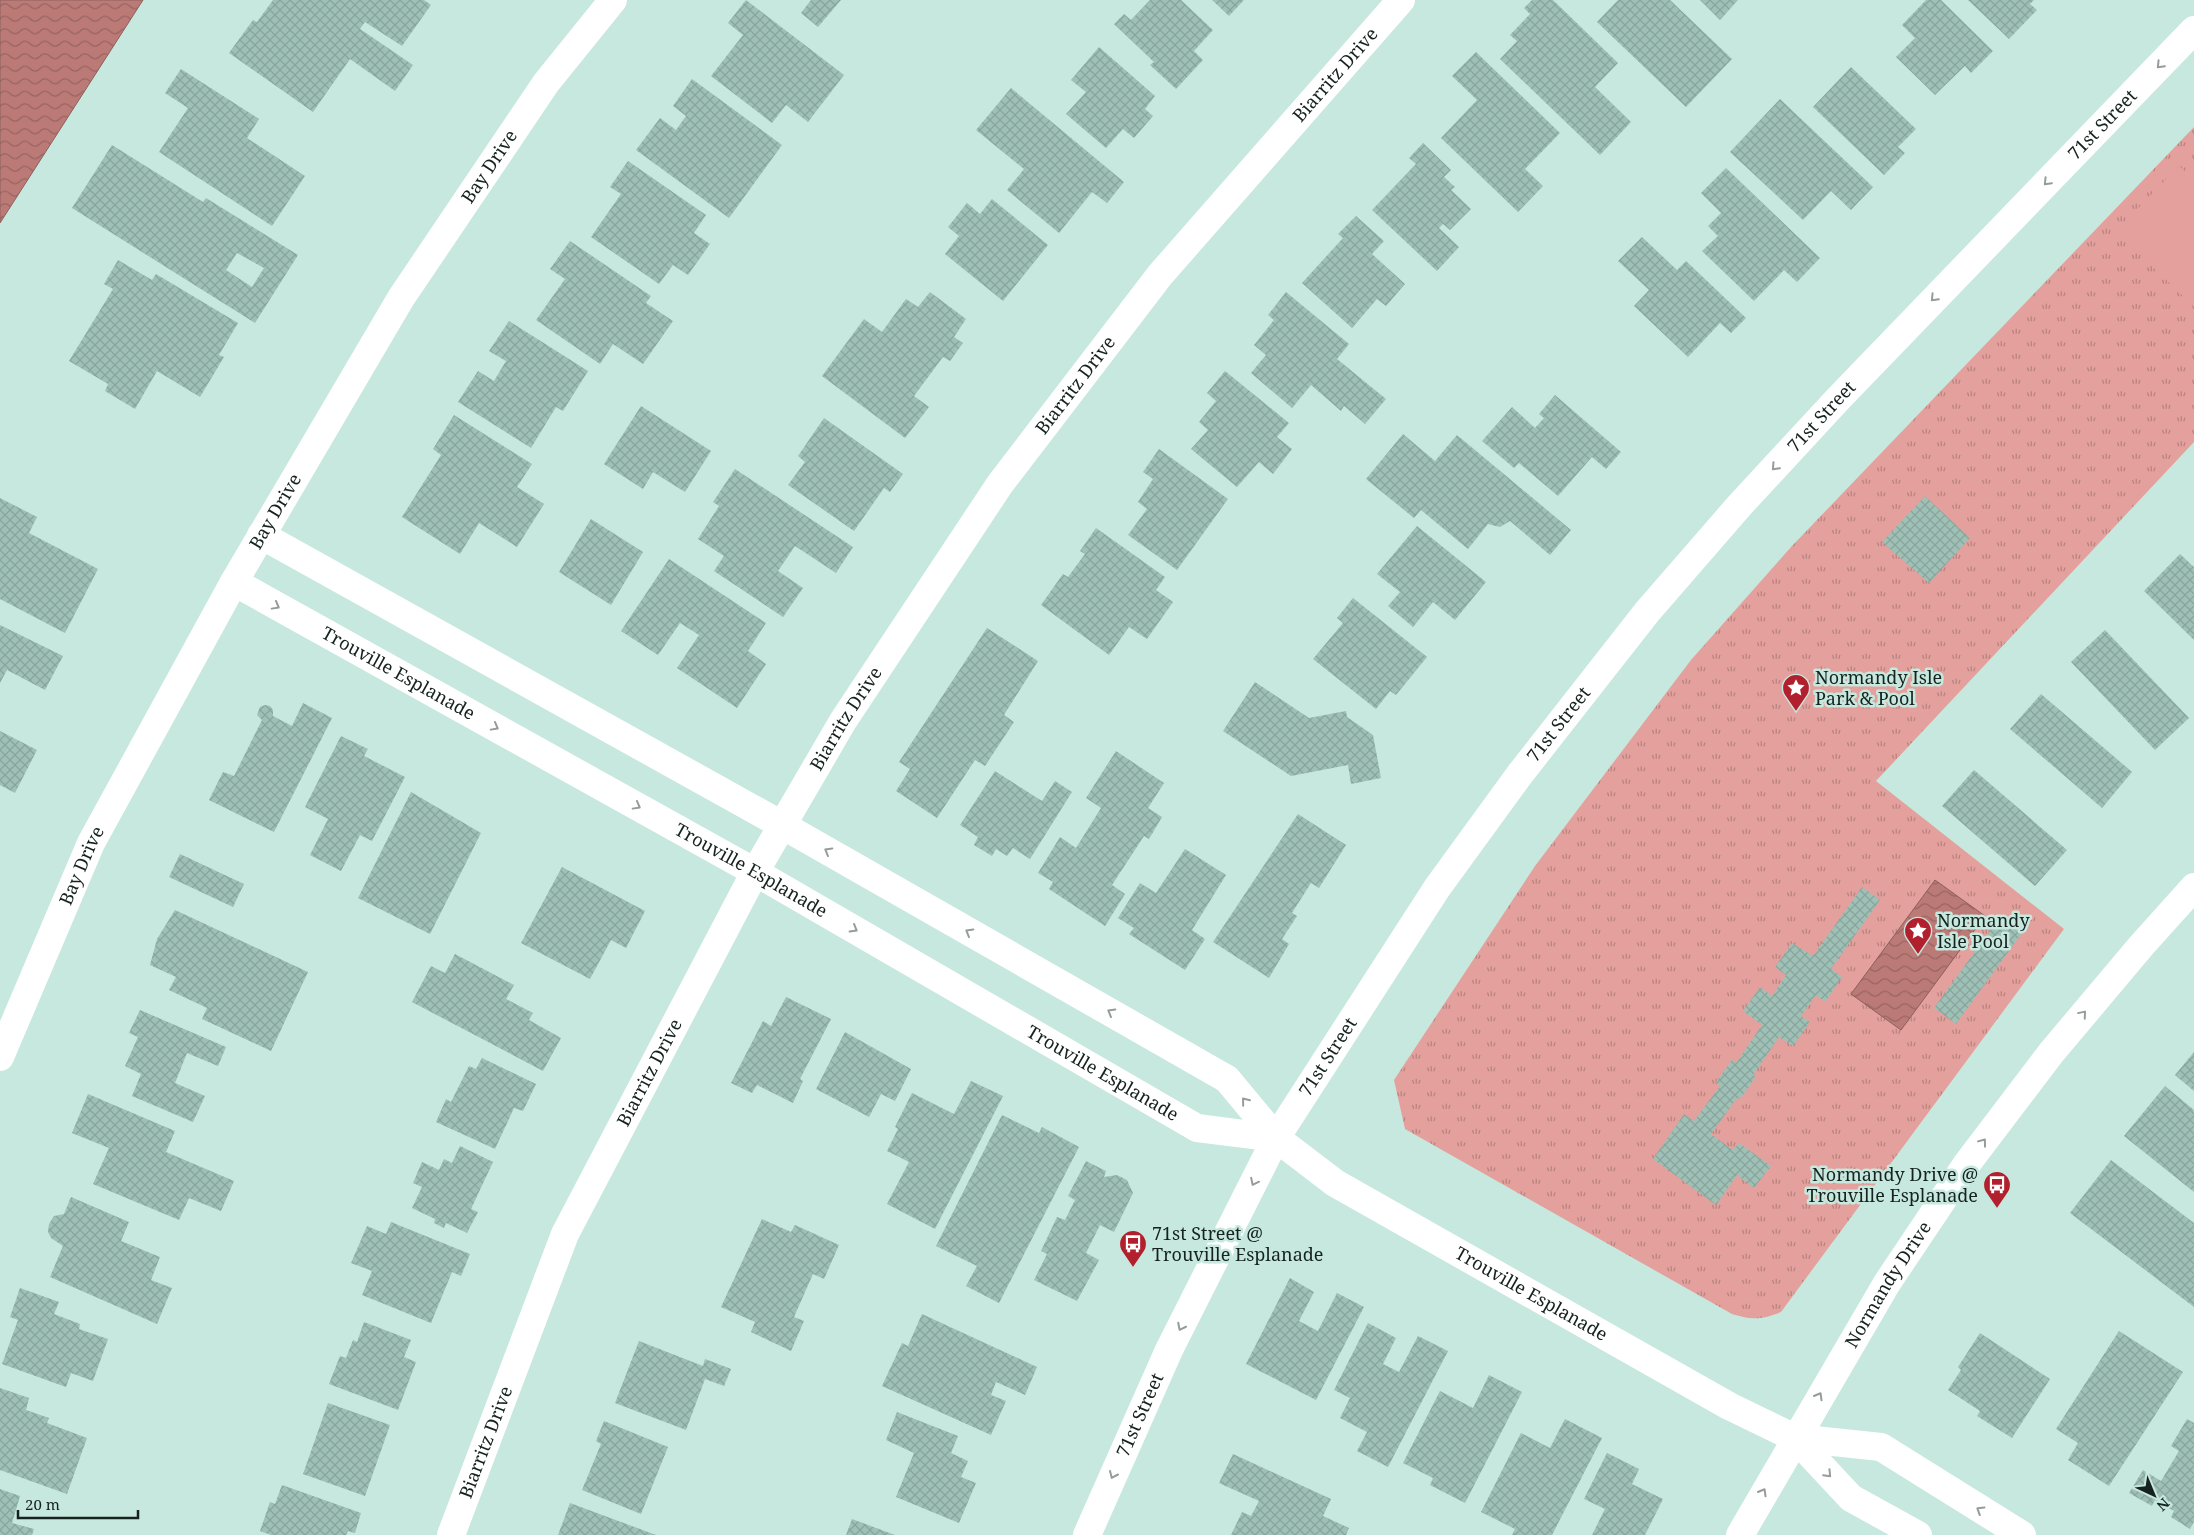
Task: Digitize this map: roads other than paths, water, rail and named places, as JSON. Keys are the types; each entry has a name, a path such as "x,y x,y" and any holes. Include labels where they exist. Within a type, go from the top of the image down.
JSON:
{"street":[{"name":"Bay Drive","path":"0,1057 91,843 234,582 401,298 546,82 613,0"},
{"name":"Biarritz Drive","path":"451,1535 565,1234 755,872 843,721 1000,484 1160,274 1401,0"},
{"name":"71st Street","path":"1087,1535 1169,1350 1276,1138 1437,888 1520,774 1647,612 1739,506 1838,399 2194,30"},
{"name":"Trouville Esplanade","path":"261,536 782,825 1227,1079 1276,1138 1335,1182 1729,1406 1795,1438 1881,1446 2022,1535"},
{"name":"Trouville Esplanade","path":"234,582 755,872 1197,1128 1276,1138"},
{"name":"Normandy Drive","path":"1740,1535 1887,1283 1966,1165 2051,1053 2140,946 2194,886"},
{"name":"Trouville Esplanade","path":"1795,1438 1851,1498 1918,1535"}],"water":[{"path":"0,0 143,0 0,223"},
{"name":"Normandy Isle Pool","path":"1935,880 1985,916 1901,1030 1851,994"}],"place":[{"name":"Normandy Isle Park & Pool","path":"1796,712"},
{"name":"Normandy Isle Pool","path":"1918,955"},
{"name":"Normandy Drive @ Trouville Esplanade","path":"1997,1209"},
{"name":"71st Street @ Trouville Esplanade","path":"1133,1268"}]}
